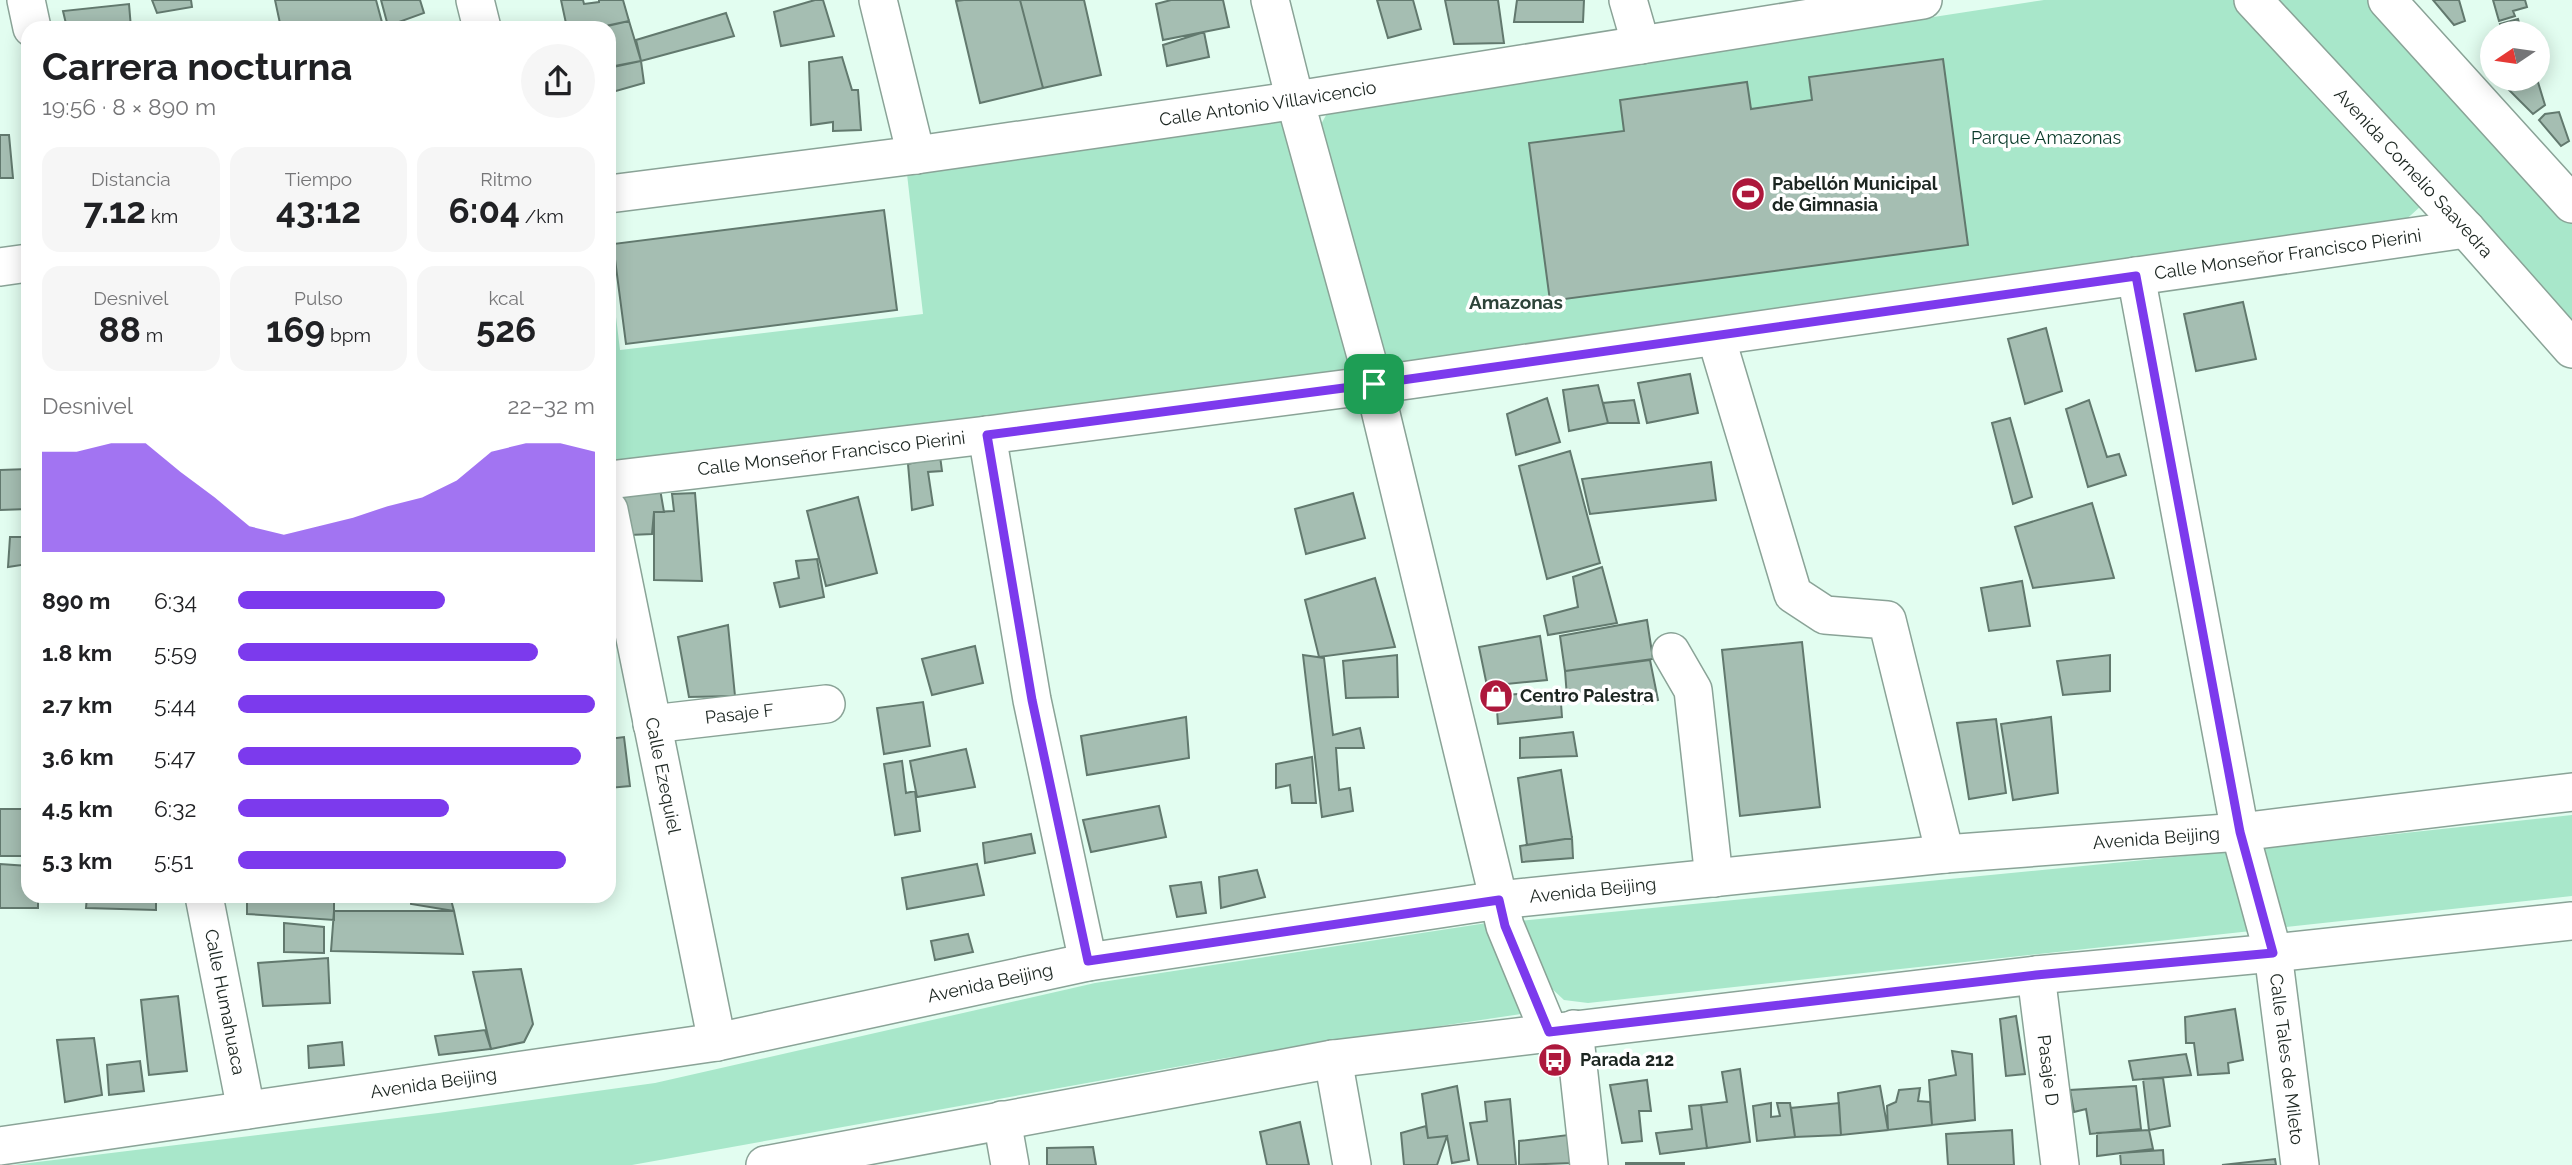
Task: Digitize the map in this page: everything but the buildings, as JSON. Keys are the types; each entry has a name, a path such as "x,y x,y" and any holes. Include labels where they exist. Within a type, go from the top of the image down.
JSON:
{"street":[{"path":"26,0 30,21"},
{"path":"475,0 480,21"},
{"path":"878,0 916,155"},
{"path":"1270,0 1374,384 1505,926 1562,1031 1589,1165"},
{"path":"1628,0 1641,45"},
{"name":"Calle Antonio Villavicencio","path":"616,193 916,155 1295,100 1923,0"},
{"name":"Avenida Cornelio Saavedra","path":"2253,0 2466,229 2572,349"},
{"path":"2387,0 2572,204"},
{"name":"Calle Monseñor Francisco Pierini","path":"616,479 987,435 1374,384 2466,229"},
{"path":"0,267 21,264"},
{"name":"Calle Tales de Mileto","path":"2136,276 2240,832 2273,953 2300,1165"},
{"path":"1716,337 1793,594 1825,615 1887,620 1945,854"},
{"path":"987,435 1032,700 1088,961"},
{"name":"Calle Ezequiel","path":"616,545 717,1042"},
{"path":"1671,652 1693,690 1714,878"},
{"name":"Pasaje F","path":"652,724 826,704"},
{"name":"Avenida Beijing","path":"0,1146 717,1042 1088,961 1499,900 1945,854 2240,832 2572,792"},
{"name":"Calle Humahuaca","path":"205,903 246,1110"},
{"path":"765,1165 1333,1059 2036,975 2572,921"},
{"name":"Pasaje D","path":"2036,975 2060,1165"},
{"path":"1333,1059 1352,1165"},
{"path":"1002,1120 1010,1165"}],"green space":[{"name":"Parque Amazonas","path":"2044,0 2234,0 2421,206 2401,224 1397,368 1383,361 1320,126 1329,110"},
{"path":"2272,0 2367,0 2572,224 2572,327"},
{"path":"1277,118 1289,124 1351,365 1344,374 616,466 616,317 620,350 923,314 907,174"},
{"path":"2572,815 2572,896 1588,1003 1564,1000 1549,986 1519,921 2246,850"},
{"path":"1487,923 1521,1014 1226,1058 632,1165 13,1165 438,1113 655,1083 1095,983"}],"place":[{"name":"Pabellón Municipal de Gimnasia","path":"1748,194"},
{"name":"Centro Palestra","path":"1496,696"},
{"name":"Parada 212","path":"1555,1060"}],"district":[{"name":"Amazonas","path":"1516,302"}],"route":[{"path":"2136,276 2240,832 2273,953 2036,975 1549,1032 1505,926 1499,900 1088,961 1032,700 987,435 1374,384 2136,276"}]}
